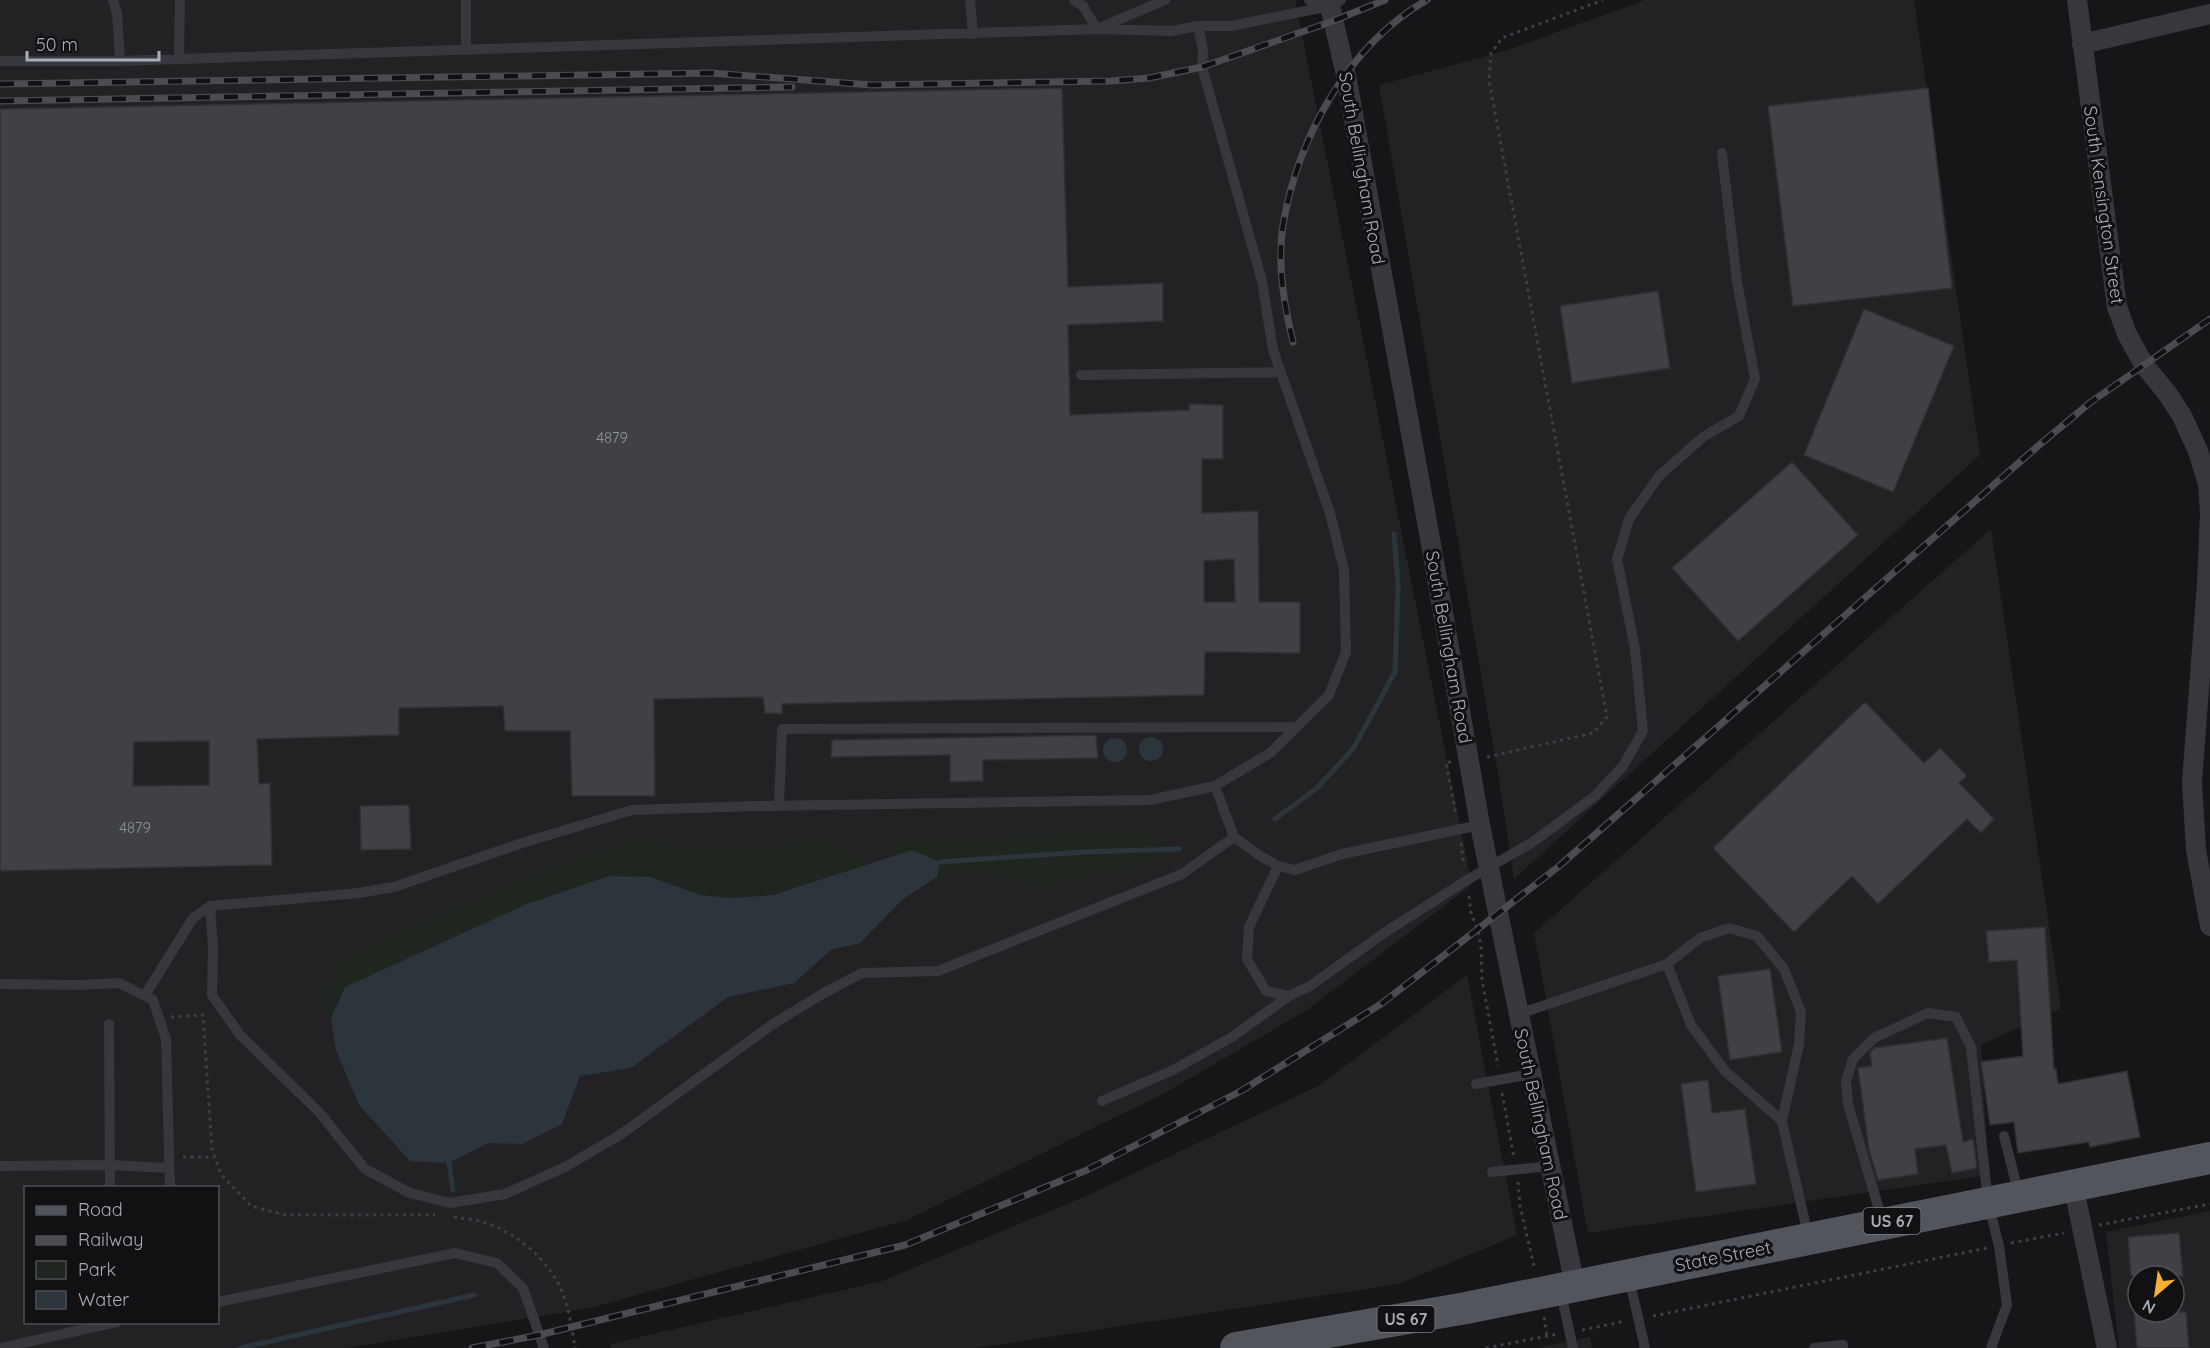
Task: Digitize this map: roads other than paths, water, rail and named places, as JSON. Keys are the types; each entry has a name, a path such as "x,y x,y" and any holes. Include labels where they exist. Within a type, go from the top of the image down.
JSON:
{"main road":[{"name":"State Street","path":"1236,1348 1313,1341 2019,1195 2210,1158"}],"street":[{"name":"South Kensington Street","path":"2077,0 2117,307 2138,355 2182,416 2198,451 2208,484 2209,583 2192,783 2196,850 2210,926"},
{"name":"South Bellingham Road","path":"1336,3 1346,75 1480,825 1550,1166 1559,1289"},
{"path":"2082,44 2210,14"},
{"path":"2073,1184 2107,1348"}],"lane":[{"path":"113,0 117,13 120,61"},
{"path":"178,59 180,0"},
{"path":"466,0 466,49"},
{"path":"970,0 973,34"},
{"path":"1074,0 1083,6 1097,29"},
{"path":"1097,29 1165,0"},
{"path":"1309,0 1336,3"},
{"path":"0,62 120,61 1097,29 1172,31 1198,26 1231,26 1336,3"},
{"path":"145,995 193,918 210,906 359,893 394,887 522,843 632,810 1150,800 1215,786 1270,753 1329,695 1346,652 1344,570 1330,513 1273,350 1262,280 1202,68 1203,50 1198,26"},
{"path":"1102,1101 1173,1070 1232,1037 1289,996 1310,986 1384,933 1467,880 1533,842 1595,796 1623,766 1643,730 1635,649 1617,559 1629,519 1659,476 1703,437 1739,416 1755,379 1737,282 1722,153"},
{"path":"1082,375 1281,372"},
{"path":"779,806 782,729 1296,727"},
{"path":"1215,786 1234,837 1278,866 1295,870 1342,854 1480,825"},
{"path":"210,906 213,947 212,995 240,1035 319,1112 365,1169 410,1193 450,1203 505,1194 565,1167 620,1135 773,1024 862,973 938,971 1182,874 1234,837"},
{"path":"1278,866 1249,927 1247,959 1266,991 1289,996"},
{"path":"1519,1014 1667,964 1700,938 1729,928 1757,936 1784,969 1801,1012 1799,1044 1782,1121 1809,1238"},
{"path":"1667,964 1691,1025 1725,1071 1782,1121"},
{"path":"0,984 79,985 119,982 153,1000 166,1038 170,1186"},
{"path":"1882,1223 1848,1104 1846,1081 1853,1059 1874,1038 1928,1013 1956,1017 1971,1047 1988,1202 1999,1246 2007,1305 1991,1348"},
{"path":"108,1024 110,1186"},
{"path":"1476,1084 1531,1074"},
{"path":"2004,1136 2019,1195"},
{"path":"0,1166 169,1163"},
{"path":"1492,1172 1550,1166"},
{"path":"219,1302 455,1253 497,1263 523,1287 544,1348"},
{"path":"1628,1275 1645,1348"},
{"path":"1559,1289 1573,1348"},
{"path":"0,1348 112,1324"},
{"path":"1814,1348 1843,1345 1843,1348"}],"water":[{"path":"1151,737 1160,740 1163,749 1160,758 1151,761 1142,758 1139,749 1142,740"},
{"path":"1115,738 1124,741 1127,750 1124,759 1115,762 1106,759 1103,750 1106,741"},
{"path":"912,850 940,862 937,877 903,899 860,943 831,950 794,983 728,997 631,1068 580,1076 562,1124 522,1144 488,1143 449,1163 410,1161 359,1105 336,1050 331,1018 345,987 527,904 609,876 651,877 700,895 731,898 773,895"}],"waterway":[{"path":"1275,819 1317,788 1353,749 1395,672 1398,585 1394,534"},
{"path":"940,862 1084,852 1179,849"},
{"path":"449,1163 453,1190"},
{"path":"240,1348 474,1295"}],"railway":[{"path":"0,84 710,73 872,85 1111,81 1149,78 1202,67 1333,21 1385,0"},
{"path":"1293,342 1282,284 1281,240 1290,192 1301,159 1314,127 1331,96 1351,68 1373,42 1399,19 1427,0"},
{"path":"0,101 792,87"},
{"path":"472,1348 539,1335 905,1245 1087,1170 1241,1091 1381,1004 1558,867 2038,446 2091,402 2210,319"}]}
